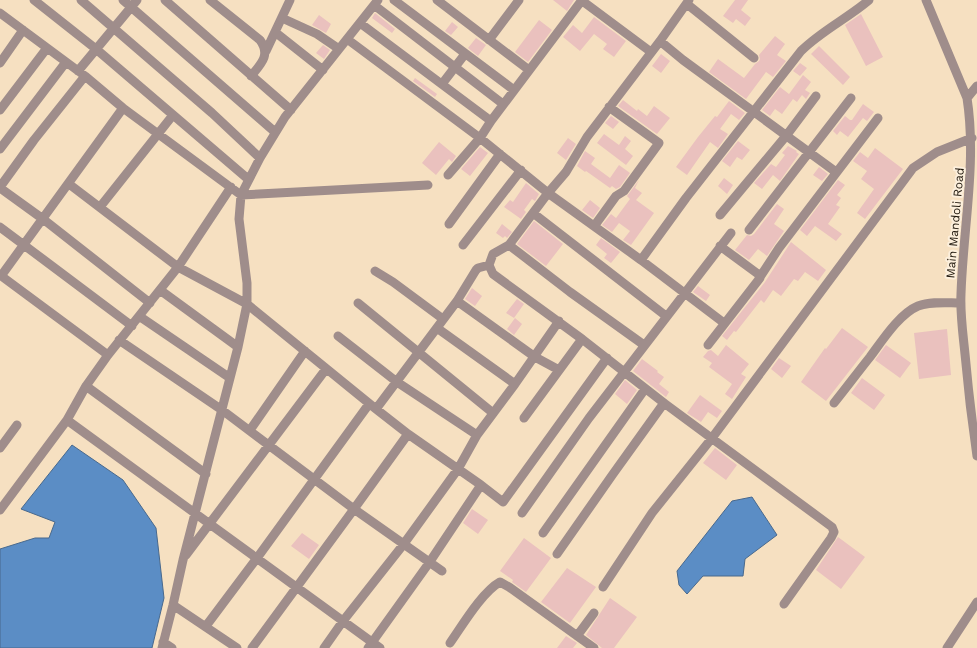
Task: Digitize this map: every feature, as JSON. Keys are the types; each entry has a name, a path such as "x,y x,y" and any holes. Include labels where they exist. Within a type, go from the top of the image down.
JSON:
{"street":[{"path":"34,0 96,49 248,180"},
{"path":"81,0 212,113 260,158"},
{"path":"123,0 275,132"},
{"path":"137,0 96,49 81,74 0,188 43,219 150,302"},
{"path":"165,0 291,110"},
{"path":"210,0 260,40 266,51"},
{"path":"251,76 259,66 290,0"},
{"path":"394,0 514,90"},
{"path":"437,0 529,70"},
{"path":"489,40 519,0"},
{"path":"448,175 480,138 503,104 581,0 651,52"},
{"path":"642,260 686,198 801,51 808,43 858,10 869,0"},
{"name":"Main Mandoli Road","path":"926,0 967,98 970,114 973,189 961,303 977,456"},
{"path":"754,58 688,2 587,137 566,172 508,245 493,254 489,265 493,274 559,321 645,389 832,527 834,532 831,538 784,604"},
{"path":"172,648 162,645 238,347 247,304 247,283 239,219 241,195 275,132 376,3 503,104"},
{"path":"0,12 123,108 241,195 428,185"},
{"path":"282,18 316,34 339,49"},
{"path":"360,23 491,121"},
{"path":"0,64 24,30"},
{"path":"276,32 323,70"},
{"path":"347,39 480,138 548,193 642,260 724,323"},
{"path":"660,40 684,60 836,172"},
{"path":"0,110 47,48"},
{"path":"442,84 465,54"},
{"path":"0,149 66,62"},
{"path":"967,98 977,86"},
{"path":"720,215 786,136 816,96"},
{"path":"749,230 851,98"},
{"path":"595,226 616,196 624,191 659,142 609,107"},
{"path":"108,355 1,275 69,184 123,108"},
{"path":"100,207 173,115"},
{"path":"708,345 760,277 779,248 878,118"},
{"path":"603,587 649,518 712,438 913,168 937,152 972,138"},
{"path":"449,224 500,154"},
{"path":"463,245 521,170"},
{"path":"69,184 178,267 247,304 372,407 458,468 502,502 607,358"},
{"path":"0,510 67,420 86,386 108,355 178,267 231,187"},
{"path":"533,213 666,316"},
{"path":"0,227 23,246 132,326"},
{"path":"522,513 589,418 684,292 731,233"},
{"path":"508,245 644,346"},
{"path":"720,246 760,277"},
{"path":"206,626 314,479 372,407 397,382 457,301 476,270 489,265"},
{"path":"375,271 393,282 443,319"},
{"path":"160,290 238,347"},
{"path":"457,301 534,357 559,370"},
{"path":"358,303 493,413"},
{"path":"834,403 888,333 900,319 910,311 918,306 927,304 961,303"},
{"path":"139,316 230,378"},
{"path":"324,648 343,621 403,545 458,468 477,435 559,321"},
{"path":"437,328 515,384"},
{"path":"338,336 397,382 477,435"},
{"path":"524,418 582,339"},
{"path":"119,340 250,430 403,545 442,571"},
{"path":"250,430 305,351"},
{"path":"183,560 326,369"},
{"path":"968,380 977,378"},
{"path":"86,386 206,474"},
{"path":"543,533 645,389"},
{"path":"557,554 664,403"},
{"path":"67,420 343,621 373,646 481,485"},
{"path":"0,448 17,425"},
{"path":"252,648 408,434"},
{"path":"450,643 490,589 500,582 594,648"},
{"path":"947,648 977,602"},
{"path":"173,605 238,648"},
{"path":"577,636 594,613"}],"water":[{"path":"72,445 123,480 156,528 164,598 152,648 0,648 0,549 35,538 49,538 55,522 21,509"},
{"path":"752,497 777,535 745,559 743,576 703,576 687,594 679,585 677,571 732,501"}],"building":[{"path":"553,0 574,0 567,11"},
{"path":"735,0 748,0 741,10 751,18 745,26 736,19 733,23 723,16"},
{"path":"375,13 395,29 392,33 372,18"},
{"path":"861,14 883,57 866,66 845,25"},
{"path":"319,15 331,24 326,33 312,25"},
{"path":"594,17 626,41 614,57 603,49 607,44 594,34 580,51 563,37 573,25 582,33"},
{"path":"539,20 552,30 528,62 515,52"},
{"path":"452,22 458,27 451,35 445,31"},
{"path":"775,36 785,44 777,55 786,61 773,77 766,72 746,99 709,72 718,59 744,78 759,61 759,55"},
{"path":"476,38 486,45 478,56 468,48"},
{"path":"323,45 330,50 324,59 316,53"},
{"path":"819,46 850,77 843,85 811,54"},
{"path":"661,54 670,61 661,73 652,66"},
{"path":"800,63 807,68 800,76 793,71"},
{"path":"803,75 811,82 805,90 810,93 806,99 802,95 797,102 793,99 782,114 775,109 770,116 762,110 780,87 789,94"},
{"path":"415,78 437,94 435,97 413,81"},
{"path":"623,100 637,111 638,109 647,116 654,106 670,118 657,134 618,106"},
{"path":"729,101 745,113 739,120 731,114 720,129 728,134 718,148 710,142 687,175 676,167 698,137 715,116 717,117"},
{"path":"863,104 874,112 867,121 863,118 848,137 840,131 837,135 833,131 845,116 852,120"},
{"path":"611,116 619,122 613,129 605,123"},
{"path":"604,134 619,145 625,136 631,141 625,149 633,156 626,165 597,143"},
{"path":"568,138 576,144 566,160 557,153"},
{"path":"738,141 750,150 742,160 737,157 730,167 722,161"},
{"path":"439,142 456,156 452,162 449,159 436,175 422,163"},
{"path":"788,146 797,151 796,152 799,154 780,181 773,175 762,189 754,183 771,164 776,167 785,155 782,153"},
{"path":"480,147 488,153 470,176 461,169"},
{"path":"875,148 903,169 865,219 857,213 874,189 861,179 867,171 853,161 860,152 868,158"},
{"path":"585,151 595,158 591,164 610,178 619,165 630,173 620,187 616,189 612,186 610,188 577,166"},
{"path":"819,167 828,174 822,181 813,175"},
{"path":"724,178 733,185 727,194 718,186"},
{"path":"639,180 635,188 642,193 636,200 654,213 631,245 623,240 630,231 619,223 612,232 602,225 611,214 616,218 630,199 627,196"},
{"path":"838,180 845,185 837,195 841,198 836,205 840,207 828,224 842,234 836,241 815,226 807,236 800,230"},
{"path":"526,183 539,194 535,201 532,199 524,210 526,212 521,219 504,207 510,200 513,202"},
{"path":"590,200 600,208 593,218 582,210"},
{"path":"777,204 784,209 774,224 784,231 767,256 758,249 749,260 735,250 747,235 751,236 754,234"},
{"path":"534,221 563,244 546,266 517,244"},
{"path":"502,224 512,232 507,238 505,236 503,238 496,233"},
{"path":"601,238 620,252 611,263 604,258 607,254 596,245"},
{"path":"791,242 826,270 818,281 805,272 798,281 794,279 781,296 773,290 764,303 761,300 736,332 734,331 727,340 722,336 765,282"},
{"path":"698,286 710,295 706,301 693,292"},
{"path":"472,288 482,296 475,306 465,299"},
{"path":"517,299 524,304 514,318 506,313"},
{"path":"515,318 522,324 514,335 507,329"},
{"path":"842,328 868,347 826,401 801,382 825,348 826,349"},
{"path":"947,329 951,375 919,379 914,333"},
{"path":"726,345 749,364 741,374 746,377 732,399 725,394 732,384 709,367 712,363 703,357 708,351 711,350 718,356"},
{"path":"886,345 911,363 900,378 875,360"},
{"path":"779,358 791,366 782,378 771,369"},
{"path":"642,359 664,377 659,384 669,392 666,397 633,371"},
{"path":"862,378 885,395 874,410 851,393"},
{"path":"625,380 637,390 627,404 615,394"},
{"path":"700,395 722,411 717,418 708,412 701,422 687,413"},
{"path":"715,448 737,465 726,480 703,463"},
{"path":"472,509 488,520 478,534 463,523"},
{"path":"302,533 319,545 309,559 291,546"},
{"path":"838,537 865,557 841,589 816,570"},
{"path":"524,538 551,558 526,592 500,571"},
{"path":"567,568 596,587 570,623 541,602"},
{"path":"610,598 637,617 614,648 602,648 586,635"},
{"path":"566,636 577,643 573,648 557,648"}]}
